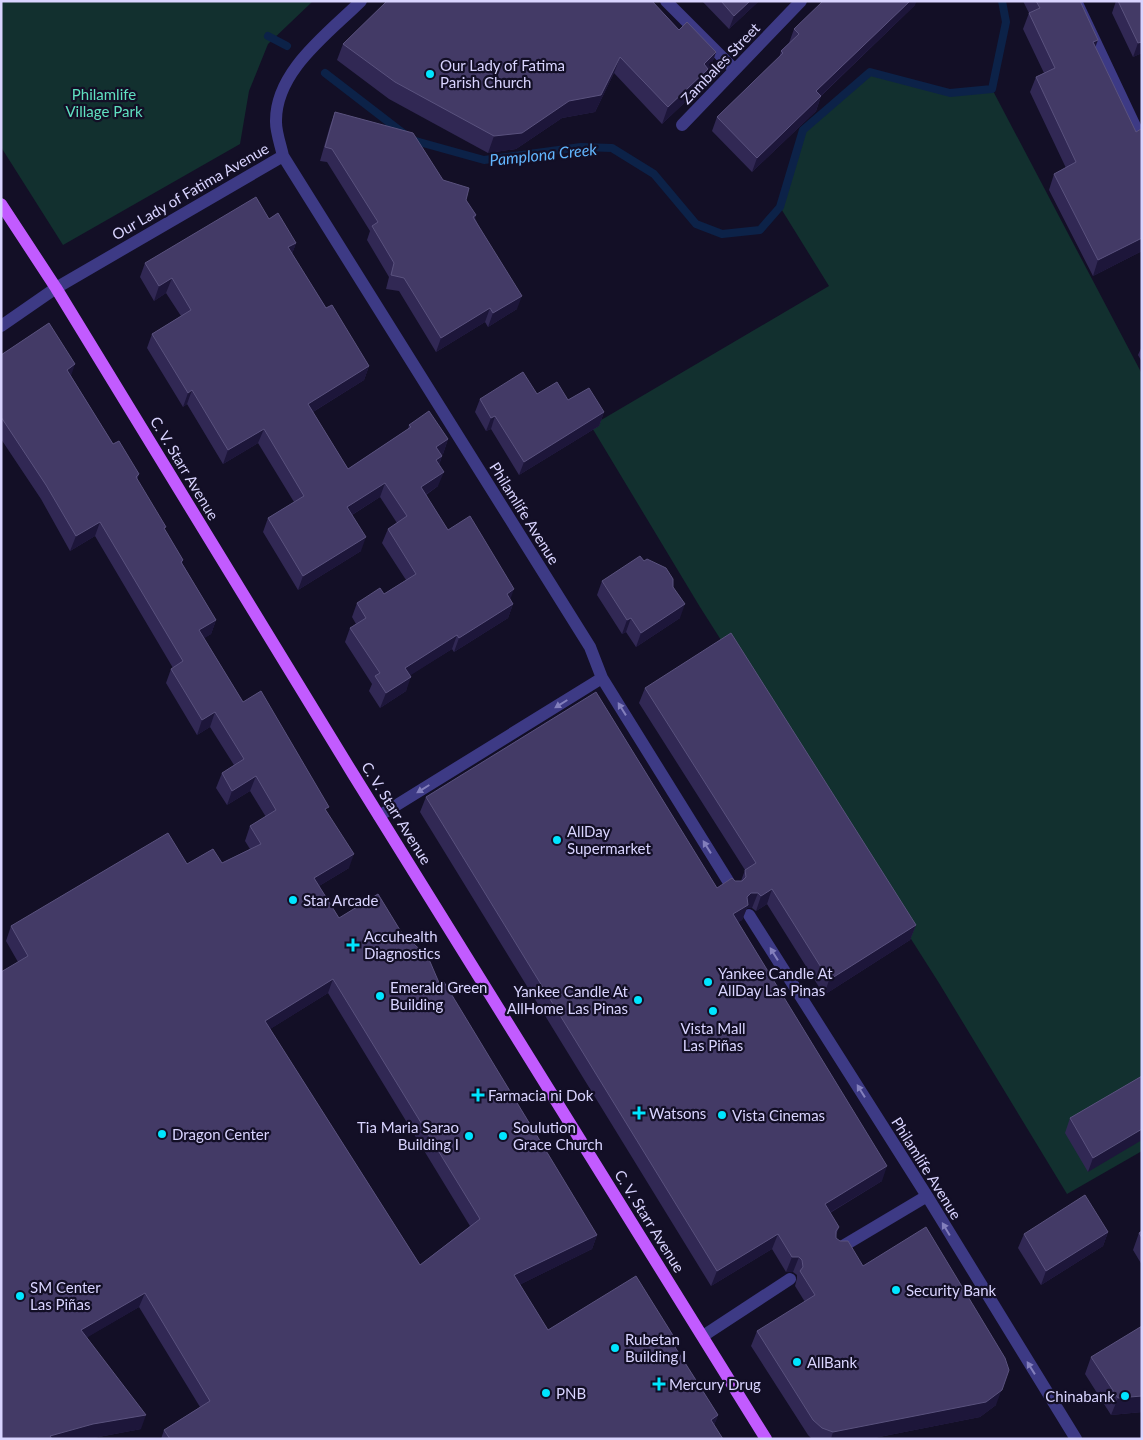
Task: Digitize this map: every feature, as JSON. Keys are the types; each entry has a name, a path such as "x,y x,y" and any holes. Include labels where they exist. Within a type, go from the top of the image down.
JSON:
{"main road":[{"name":"C. V. Starr Avenue","path":"1,204 56,288 379,816 766,1439"}],"street":[{"name":"Our Lady of Fatima Avenue","path":"1,326 56,288 283,156 276,122 280,98 292,74 310,52 361,1"},
{"path":"666,1 735,70"},
{"name":"Zambales Street","path":"682,125 801,1"},
{"path":"1076,1 1142,141"},
{"name":"Philamlife Avenue","path":"283,156 590,648 602,678 733,889"},
{"path":"379,816 602,678"},
{"name":"Philamlife Avenue","path":"750,915 927,1196 1076,1439"},
{"path":"838,1249 927,1196"},
{"path":"703,1336 790,1279"}],"green space":[{"name":"Philamlife Village Park","path":"1,1 313,1 268,44 249,91 240,144 63,245 1,147"},
{"path":"870,72 950,93 992,89 1142,374 1142,1151 1067,1194 939,983 700,607 591,426 829,286 780,207 803,130"}],"building":[{"name":"Our Lady of Fatima Parish Church","path":"387,1 652,1 679,30 687,22 716,52 704,64 708,69 668,107 620,57 601,95 569,101 522,133 494,136 395,82 343,44"},
{"path":"721,1 750,1 734,16"},
{"path":"823,1 910,1 816,91 821,96 757,158 717,117 783,53 781,51 799,34 794,29"},
{"path":"1036,1 1080,1 1098,40 1093,42 1136,132 1142,130 1142,238 1098,260 1054,174 1076,162 1036,77 1055,68 1029,13 1040,8"},
{"path":"1118,1 1142,1 1142,42 1138,43"},
{"path":"335,112 413,133 443,180 469,188 466,200 476,215 473,217 522,296 493,313 490,308 441,338 404,278 391,275 394,263 372,226 378,222 332,149 325,147"},
{"path":"256,197 269,219 278,213 296,243 288,247 326,308 332,305 369,366 308,404 348,469 411,427 409,425 429,411 448,439 436,447 442,456 436,460 444,472 421,487 448,530 470,516 514,589 507,594 513,604 459,638 457,635 405,668 411,677 386,693 375,676 380,673 350,628 366,618 357,603 380,588 384,594 416,574 388,529 407,516 385,483 347,507 366,537 303,576 268,518 304,496 264,429 228,450 192,390 188,393 152,334 191,310 172,278 159,286 145,263"},
{"path":"49,323 75,364 67,370 113,444 119,441 139,474 136,477 166,527 164,528 183,560 181,562 216,620 199,630 243,702 261,691 329,807 325,809 354,854 314,878 339,918 378,894 403,935 409,936 414,944 428,957 440,985 444,982 597,1235 514,1275 548,1330 636,1276 679,1345 675,1347 718,1415 711,1420 723,1439 170,1439 164,1430 210,1401 145,1293 81,1330 146,1415 93,1424 50,1436 52,1439 1,1439 1,972 28,956 11,926 168,833 187,864 213,849 222,863 261,844 250,826 276,810 256,776 232,791 222,773 244,759 215,712 202,720 171,669 183,661 100,522 76,536 46,485 1,417 1,355","holes":["333,979 480,1219 420,1265 265,1021"]},
{"path":"523,372 537,394 557,382 568,400 589,388 604,412 524,462 495,416 491,418 480,399"},
{"path":"640,556 644,561 647,559 666,568 673,579 673,587 685,604 641,633 631,618 627,620 602,581"},
{"name":"Vista Mall Las Piñas","path":"731,633 916,925 829,980 772,889 761,896 758,893 751,893 747,897 748,905 733,914 887,1166 825,1204 839,1227 836,1231 836,1238 840,1241 848,1241 863,1266 926,1227 1005,1358 1009,1370 1002,1390 986,1402 833,1432 822,1428 813,1420 757,1331 815,1295 800,1271 803,1267 802,1260 799,1257 792,1257 778,1234 717,1271 426,797 596,692 717,888 732,878 735,881 742,881 746,877 745,870 756,863 645,688"},
{"path":"1142,1076 1142,1129 1093,1158 1070,1118"},
{"path":"1085,1195 1108,1232 1046,1271 1024,1234"},
{"path":"1142,1326 1142,1396 1118,1398 1091,1357"}],"waterway":[{"name":"Pamplona Creek","path":"325,73 412,140 484,160 581,147 612,148 654,174 696,224 722,234 760,230 780,207 803,130 870,72 950,93 992,89 1006,22 1002,1"},
{"path":"268,36 287,46"}],"place":[{"name":"Our Lady of Fatima Parish Church","path":"430,74"},
{"name":"AllDay Supermarket","path":"557,840"},
{"name":"Star Arcade","path":"293,900"},
{"name":"Accuhealth Diagnostics","path":"353,945"},
{"name":"Yankee Candle At AllDay Las Pinas","path":"708,982"},
{"name":"Emerald Green Building","path":"380,996"},
{"name":"Yankee Candle At AllHome Las Pinas","path":"638,1000"},
{"name":"Vista Mall Las Piñas","path":"713,1011"},
{"name":"Farmacia ni Dok","path":"478,1095"},
{"name":"Watsons","path":"639,1113"},
{"name":"Vista Cinemas","path":"722,1115"},
{"name":"Dragon Center","path":"162,1134"},
{"name":"Tia Maria Sarao Building I","path":"469,1136"},
{"name":"Soulution Grace Church","path":"503,1136"},
{"name":"Security Bank","path":"896,1290"},
{"name":"SM Center Las Piñas","path":"20,1296"},
{"name":"Rubetan Building I","path":"615,1348"},
{"name":"AllBank","path":"797,1362"},
{"name":"Mercury Drug","path":"659,1384"},
{"name":"PNB","path":"546,1393"},
{"name":"Chinabank","path":"1125,1396"}]}
